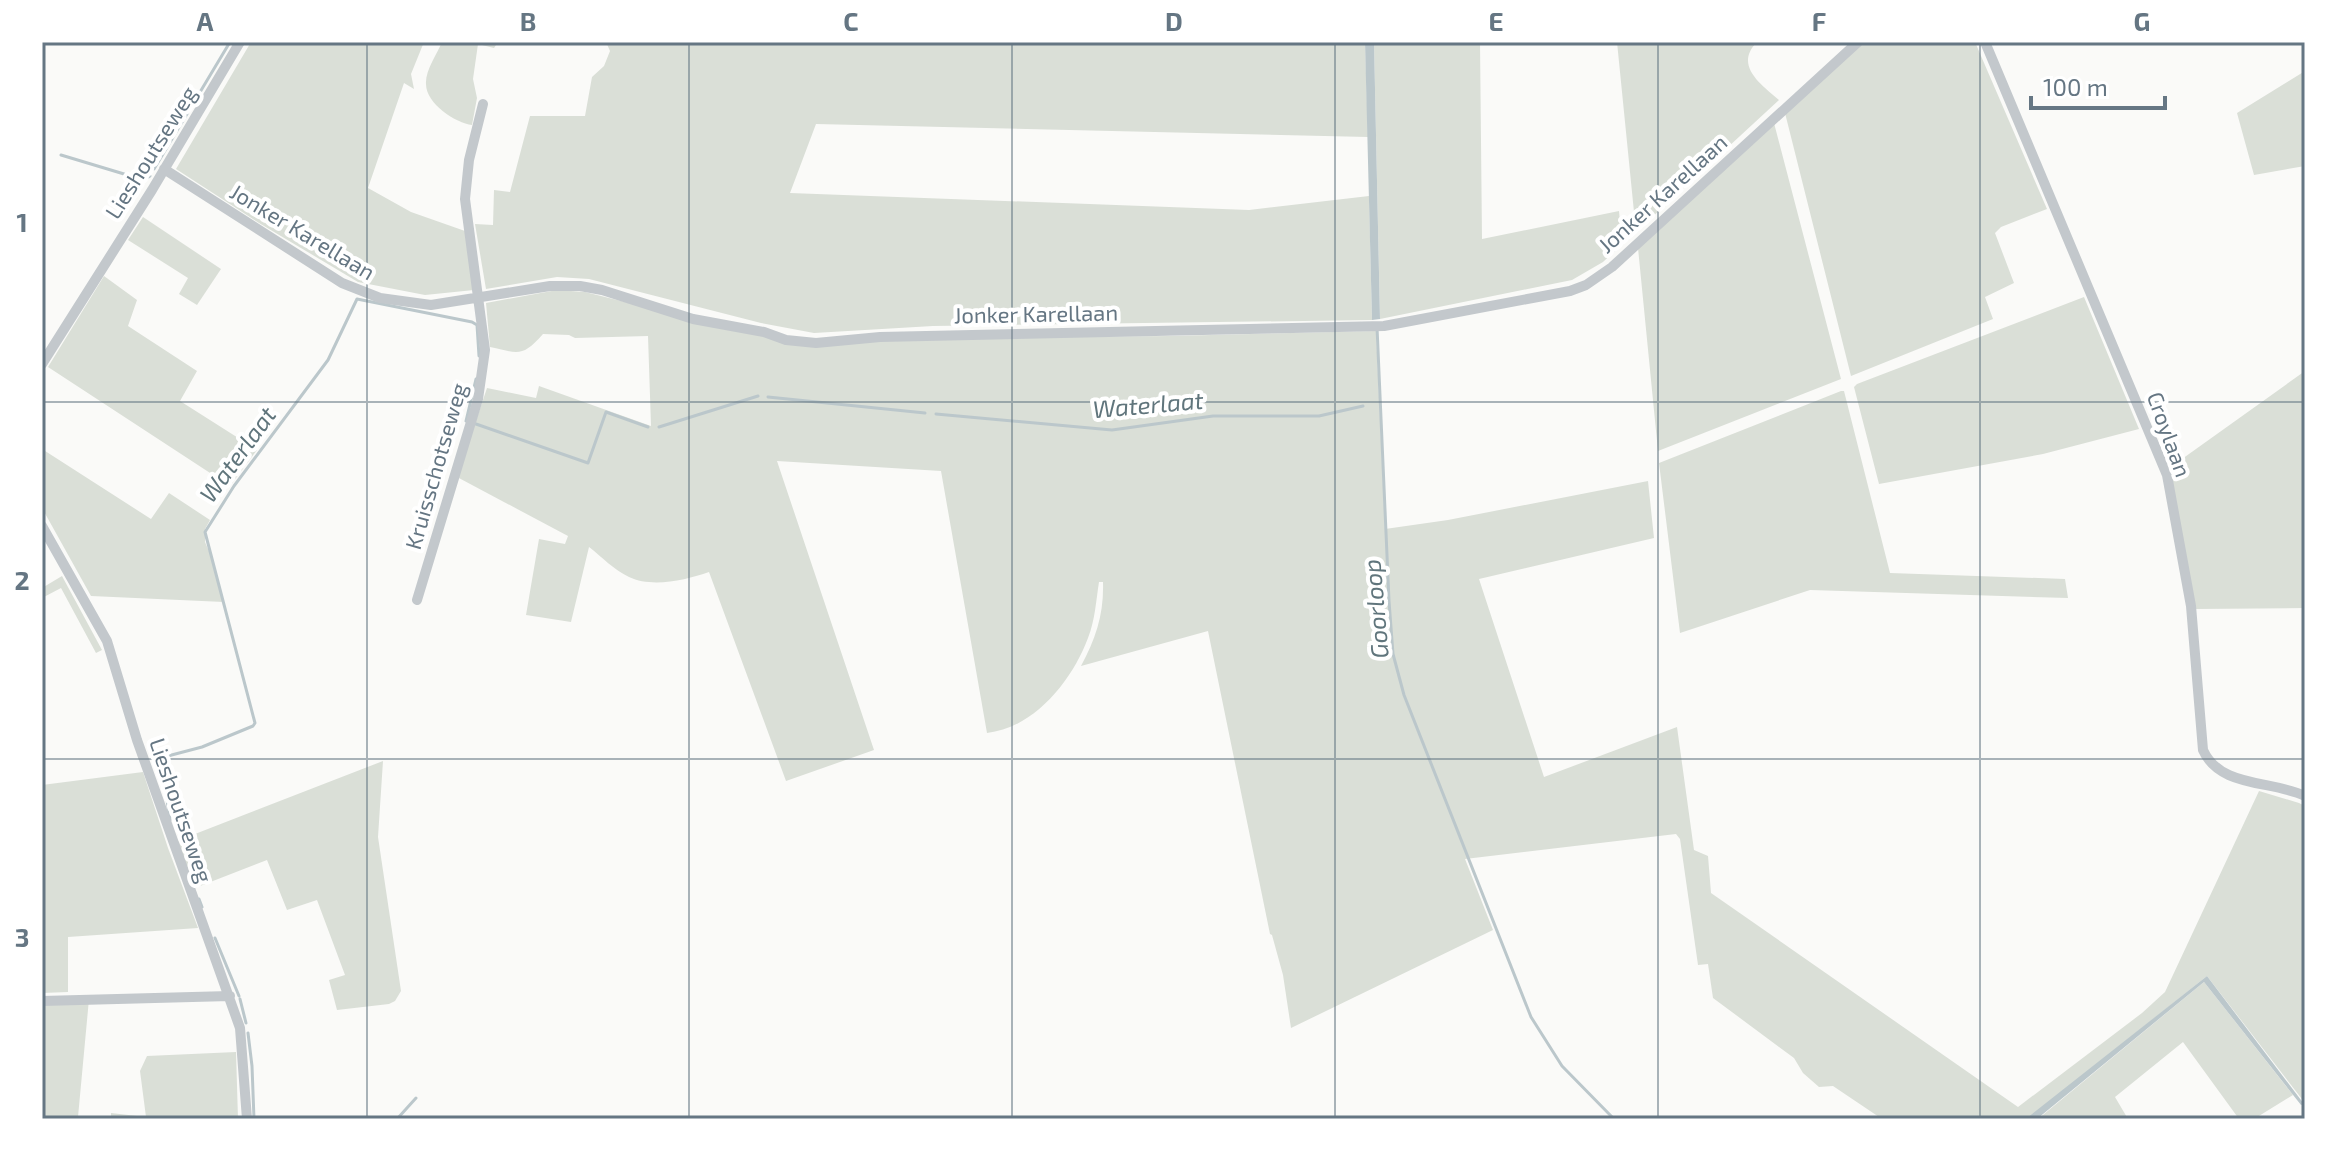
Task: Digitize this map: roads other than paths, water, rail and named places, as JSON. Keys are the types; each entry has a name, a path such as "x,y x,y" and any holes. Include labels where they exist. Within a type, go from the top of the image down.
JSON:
{"street":[{"name":"Lieshoutseweg","path":"42,364 240,42"},
{"name":"Jonker Karellaan","path":"164,169 342,283 363,292 416,305 550,286 580,286 693,319 764,332 786,340 816,343 880,337 1384,326 1570,291 1586,285 1612,267 1858,42"},
{"name":"Croylaan","path":"1985,42 2167,475 2191,606 2203,750 2208,763 2222,774 2305,796"},
{"name":"Kruisschotseweg","path":"417,600 478,399 485,350 465,199 469,160 483,104"},
{"name":"Lieshoutseweg","path":"42,526 107,641 190,896 230,996 240,1028 247,1119"},
{"path":"42,1001 230,996"}],"waterway":[{"path":"154,169 230,42"},
{"path":"61,155 144,180 150,176"},
{"name":"Waterlaat","path":"170,820 162,765 164,757 202,747 255,723 205,532 234,486 328,360 357,299 472,322 477,325 479,356"},
{"name":"Goorloop","path":"1377,327 1389,601 1393,654 1404,695 1531,1017 1562,1066 1614,1119"},
{"name":"Waterlaat","path":"466,421 476,379"},
{"name":"Waterlaat","path":"659,427 758,396"},
{"name":"Waterlaat","path":"768,397 925,413"},
{"name":"Waterlaat","path":"936,414 1112,430 1213,416 1319,416 1363,406"},
{"name":"Waterlaat","path":"476,424 588,463 606,412 648,427"},
{"name":"Waterlaat","path":"199,899 202,907"},
{"name":"Waterlaat","path":"215,938 239,996"},
{"name":"Waterlaat","path":"240,999 246,1023"},
{"name":"Waterlaat","path":"248,1033 254,1119"},
{"path":"397,1119 416,1098"}]}
